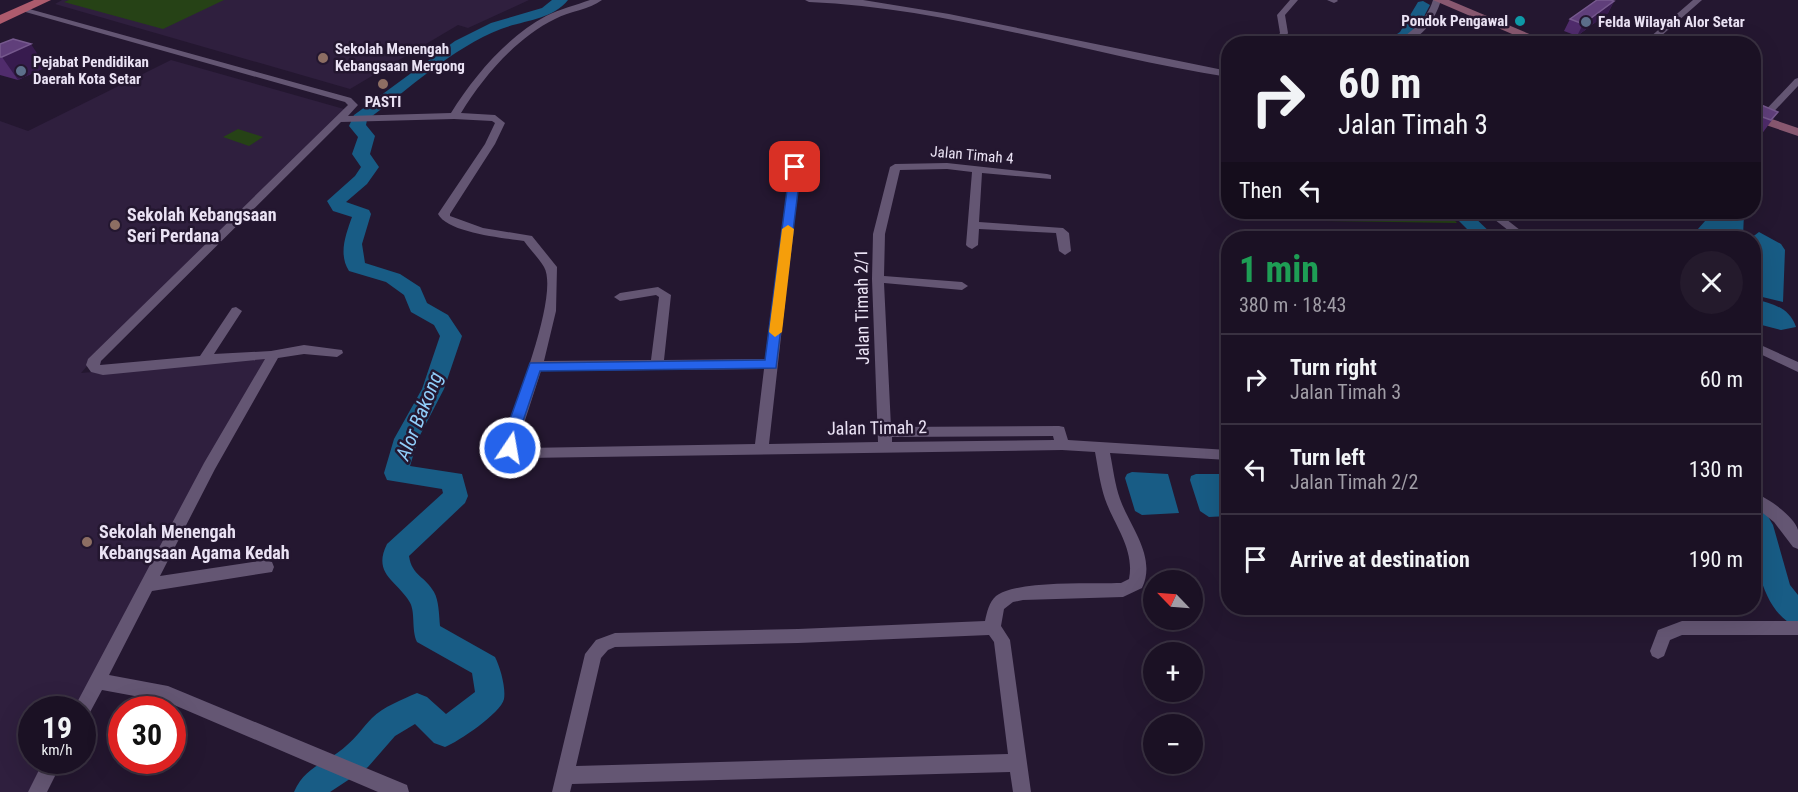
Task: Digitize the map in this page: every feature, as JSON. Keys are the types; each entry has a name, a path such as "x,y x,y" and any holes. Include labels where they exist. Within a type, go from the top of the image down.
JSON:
{"main road":[{"path":"0,11 45,0"},
{"path":"0,20 25,4"}],"street":[{"path":"454,116 477,83 523,36 546,20 598,0"},
{"path":"809,0 861,2 949,17 1221,73"},
{"path":"1282,36 1284,33 1281,15 1294,0"},
{"path":"1411,36 1425,26 1438,0 1527,36"},
{"path":"1678,0 1695,3"},
{"path":"1656,36 1695,3"},
{"path":"25,4 352,102 353,105 345,119 95,359 93,365 103,370 271,355 314,348 337,353"},
{"path":"1761,115 1798,81"},
{"path":"345,119 454,116 495,118 500,123 490,144 444,214 446,218 480,231 528,238 551,267 552,301 535,366 771,364"},
{"path":"1761,120 1798,132"},
{"name":"Jalan Timah 4","path":"895,167 947,166 1047,177"},
{"path":"761,449 795,167"},
{"name":"Jalan Timah 2/1","path":"885,448 878,279 879,234 895,167"},
{"path":"972,245 977,170"},
{"path":"1500,219 1515,231"},
{"path":"974,225 1059,230 1063,233 1065,250"},
{"path":"878,279 962,286"},
{"path":"620,297 658,291 665,295 657,365"},
{"path":"204,360 236,311"},
{"path":"1761,349 1798,367"},
{"path":"90,696 209,467 269,365 271,355"},
{"name":"Jalan Timah 2","path":"535,366 509,442 510,448 525,453 1062,445 1221,455"},
{"path":"885,432 1059,431 1062,445"},
{"path":"1022,792 1002,640 993,628 996,606 1002,599 1023,593 1123,590 1136,583 1139,574 1134,547 1112,498 1101,447"},
{"path":"1761,504 1776,514 1792,532 1798,543"},
{"path":"147,585 266,567"},
{"path":"993,628 798,636 615,640 602,645 593,654 563,783 1018,763"},
{"path":"1658,651 1664,635 1682,628 1797,628"},
{"path":"98,681 168,694 400,792"},
{"path":"37,792 47,774"}],"shaded area":[{"name":"Sekolah Menengah Kebangsaan Mergong","path":"62,0 529,0 468,28 458,25 350,89 55,4"},
{"path":"171,60 351,111 123,326 81,373 270,356 89,696 18,696 18,774 52,774 43,792 0,792 0,121 28,131"}],"green space":[{"path":"69,0 224,0 163,29 64,2"},
{"path":"238,129 263,137 249,146 223,137"},
{"path":"1324,219 1453,219 1457,223 1325,221"}],"water":[{"path":"1707,219 1744,219 1743,231 1696,231"},
{"path":"1761,233 1781,244 1785,250 1783,302 1761,297"},
{"path":"1761,301 1785,311 1793,320 1796,327 1781,330 1761,325"},
{"path":"1132,472 1168,474 1179,513 1142,515 1135,511 1125,478"},
{"path":"1221,474 1221,516 1209,517 1200,511 1190,480 1191,476"}],"building":[{"path":"1597,0 1614,1 1583,24 1570,19"},
{"path":"13,39 31,44 0,57 0,44"},
{"path":"1761,105 1778,112 1771,120 1761,116"}],"waterway":[{"name":"Alor Bakong","path":"310,792 318,782 357,757 384,726 417,707 445,733 490,698 485,666 427,633 423,597 398,572 396,552 456,496 453,481 396,473 406,439 433,389 451,336 441,320 418,307 413,292 393,278 356,267 352,244 362,214 339,207 336,201 361,180 370,167 361,154 367,136 357,126 360,118 460,44 496,26 547,11 561,0"},
{"path":"1404,36 1423,5"},
{"path":"1466,219 1479,231"},
{"path":"1761,529 1778,590 1798,615"}],"slow traffic":[{"path":"775,332 788,229"}],"place":[{"name":"Pondok Pengawal","path":"1520,21"},
{"name":"Felda Wilayah Alor Setar","path":"1586,22"},
{"name":"Sekolah Menengah Kebangsaan Mergong","path":"323,58"},
{"name":"Pejabat Pendidikan Daerah Kota Setar","path":"21,71"},
{"name":"PASTI","path":"383,84"},
{"name":"Sekolah Kebangsaan Seri Perdana","path":"115,225"},
{"name":"Sekolah Menengah Kebangsaan Agama Kedah","path":"87,542"}],"route":[{"path":"510,448 509,442 519,408 535,366 771,364 795,167"}]}
